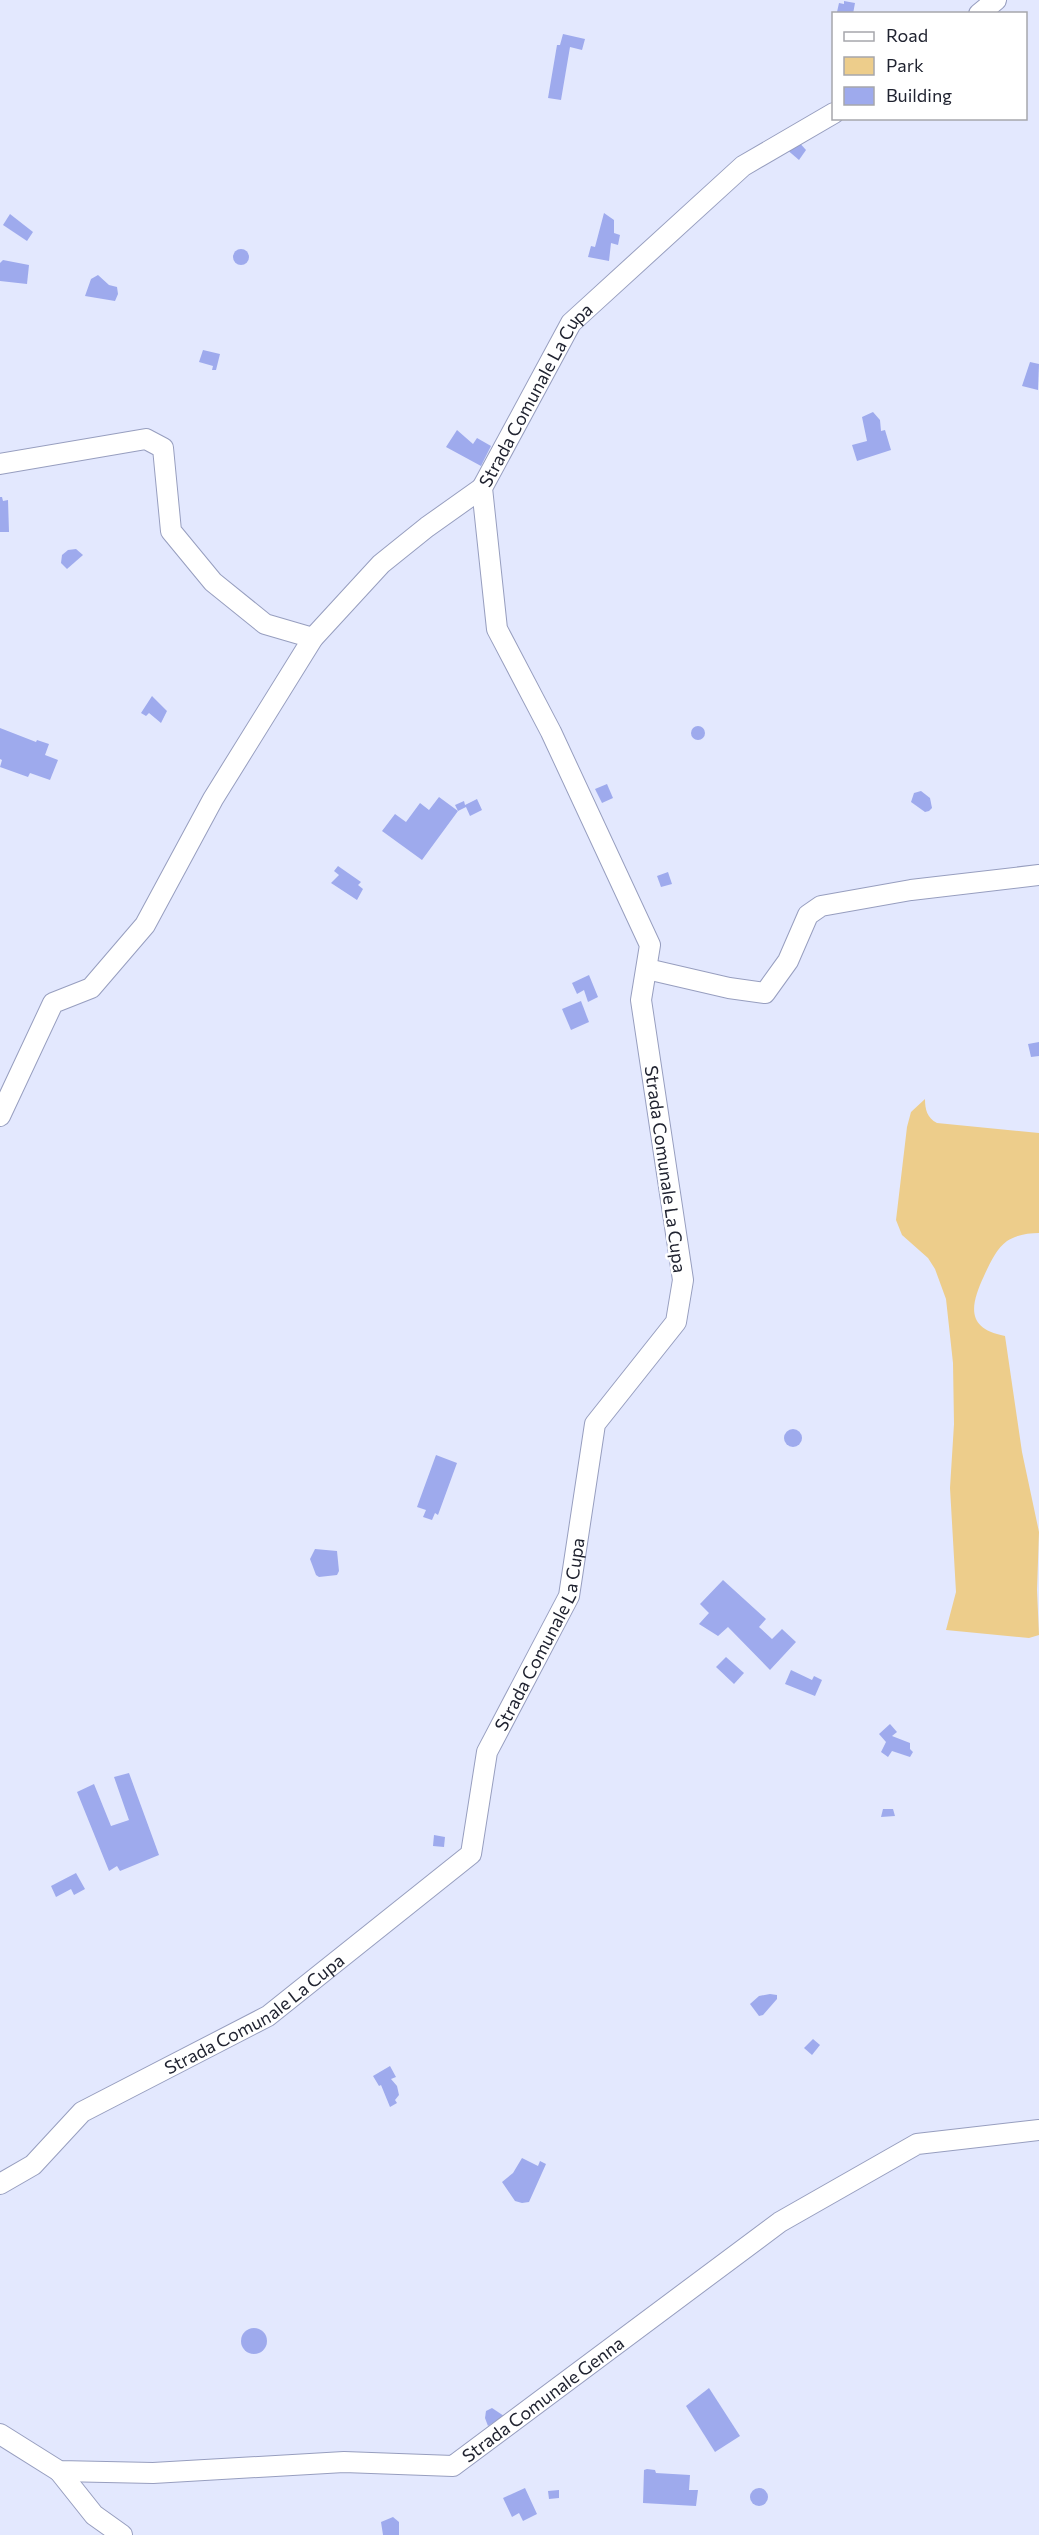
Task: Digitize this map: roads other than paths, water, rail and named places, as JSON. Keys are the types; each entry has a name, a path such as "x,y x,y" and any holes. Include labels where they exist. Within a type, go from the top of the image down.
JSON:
{"street":[{"path":"981,12 996,0"},
{"name":"Strada Comunale La Cupa","path":"0,2184 33,2164 82,2112 268,2016 471,1854 487,1752 569,1596 595,1424 676,1322 683,1280 641,1000 650,945 551,732 497,629 482,488 571,323 742,166 832,114"},
{"path":"0,464 146,439 163,448 171,531 213,582 265,624 313,638"},
{"path":"0,1116 53,1003 91,988 145,925 213,799 313,638 381,564 427,527 482,488"},
{"path":"647,969 729,988 765,993 788,961 808,915 821,906 911,890 1039,875"},
{"name":"Strada Comunale Genna","path":"59,2471 153,2473 344,2462 453,2466 790,2217 917,2144 1039,2130"},
{"path":"0,2434 59,2471 94,2515 122,2535"}]}
